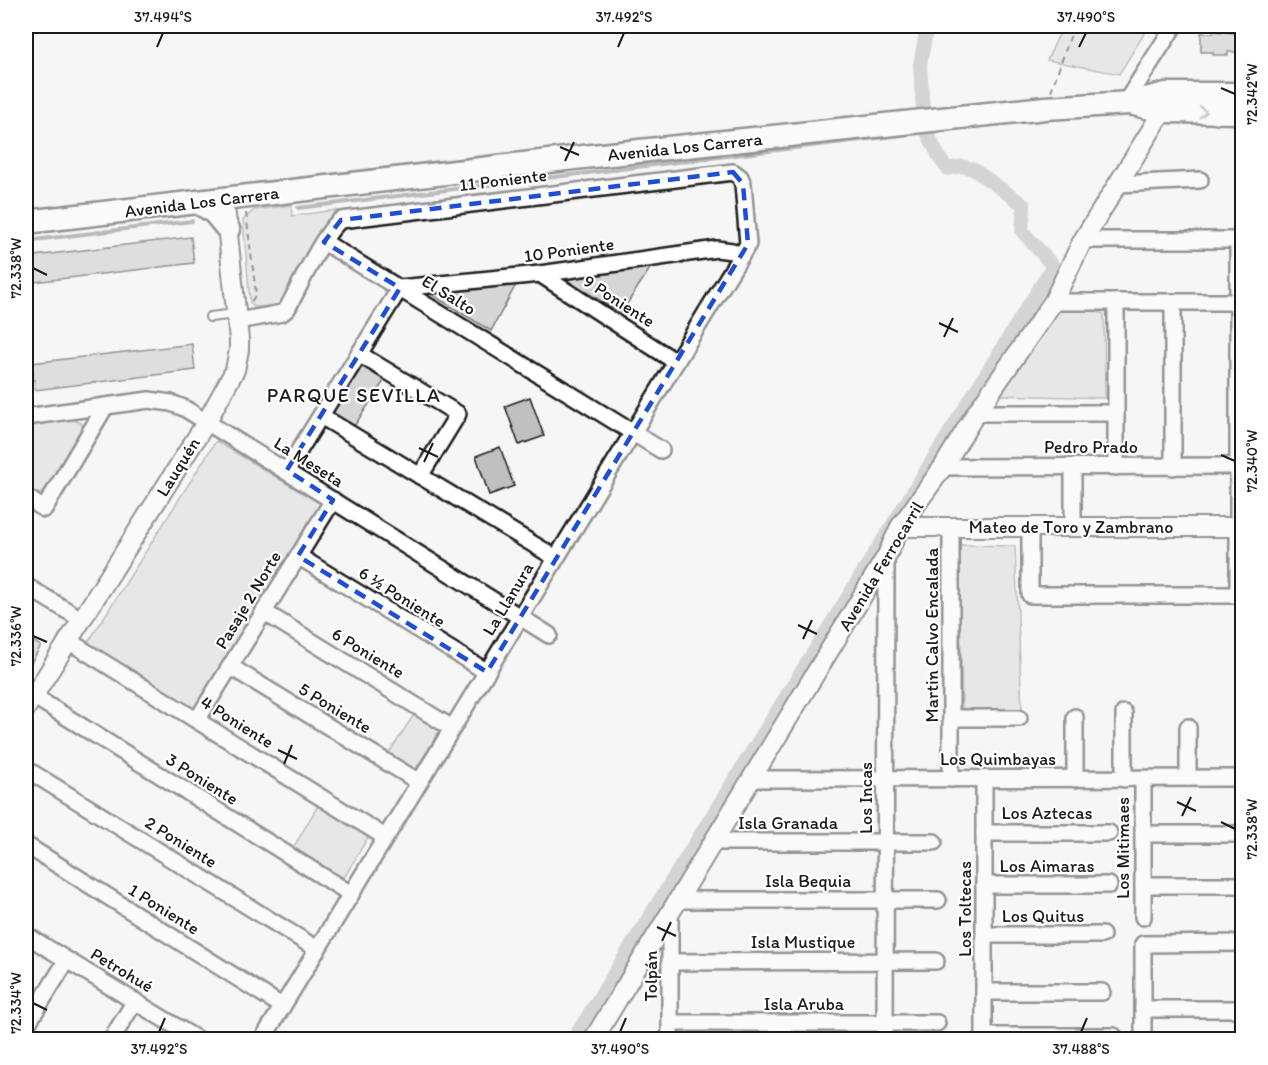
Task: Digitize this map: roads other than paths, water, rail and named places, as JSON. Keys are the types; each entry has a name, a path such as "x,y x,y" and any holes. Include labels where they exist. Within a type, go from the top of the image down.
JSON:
{"main road":[{"name":"Avenida Los Carrera","path":"26,222 241,199 583,157 1045,108 1165,102 1242,94"},
{"name":"Avenida Los Carrera","path":"1165,102 1242,112"},
{"path":"197,202 213,211 228,230 241,199"}],"street":[{"path":"1128,103 1174,26"},
{"name":"Avenida Ferrocarril","path":"593,1040 886,557 900,527 943,467 976,413 1053,302 1083,240 1165,102"},
{"name":"11 Poniente","path":"324,242 341,220 733,172"},
{"name":"La Llanura","path":"262,1040 748,244 743,184 740,177 733,172"},
{"path":"1118,183 1200,180"},
{"name":"Lauquén","path":"29,702 207,421 231,378 238,360 238,317 228,230"},
{"path":"1030,527 1030,595 1238,595 1240,527 1238,240 1083,240"},
{"path":"238,317 282,313 287,309 324,242"},
{"name":"El Salto","path":"324,242 661,450"},
{"name":"10 Poniente","path":"400,288 540,274 717,249 732,251 741,256"},
{"name":"9 Poniente","path":"540,274 676,362"},
{"path":"287,470 400,288"},
{"path":"1053,302 1238,302"},
{"path":"1116,302 1116,467"},
{"path":"1173,302 1173,466"},
{"path":"359,354 458,414 420,476"},
{"name":"La Meseta","path":"26,417 149,400 184,408 549,635"},
{"path":"26,497 44,509 105,407"},
{"path":"976,413 1116,413"},
{"path":"321,416 556,558"},
{"name":"Pedro Prado","path":"943,467 1238,466"},
{"path":"1073,467 1073,527"},
{"name":"Pasaje 2 Norte","path":"197,720 333,500"},
{"name":"Mateo de Toro y Zambrano","path":"900,527 1240,527"},
{"name":"Martin Calvo Encalada","path":"951,527 951,779"},
{"name":"6 ½ Poniente","path":"298,556 486,672"},
{"name":"Los Incas","path":"885,1040 886,557"},
{"path":"26,586 81,619"},
{"name":"6 Poniente","path":"264,612 452,728"},
{"name":"4 Poniente","path":"67,640 385,837"},
{"name":"5 Poniente","path":"231,667 419,782"},
{"name":"3 Poniente","path":"29,702 351,894"},
{"name":"Los Mitimaes","path":"1124,713 1124,779"},
{"path":"1075,717 1075,778"},
{"path":"951,718 1019,718"},
{"path":"1188,727 1188,778"},
{"name":"2 Poniente","path":"26,768 317,949"},
{"name":"Los Mitimaes","path":"1143,778 1143,917"},
{"name":"Los Quimbayas","path":"753,779 1242,778"},
{"name":"Los Toltecas","path":"984,779 984,1038"},
{"name":"Los Aztecas","path":"984,833 1109,833"},
{"path":"1143,834 1242,834"},
{"name":"Isla Granada","path":"714,842 934,842"},
{"name":"1 Poniente","path":"26,845 282,1006"},
{"name":"Los Aimaras","path":"984,885 1109,885"},
{"path":"1143,885 1242,885"},
{"name":"Isla Bequia","path":"674,906 938,900"},
{"name":"Tolpán","path":"670,1040 670,962 674,906"},
{"name":"Petrohué","path":"26,935 198,1040"},
{"name":"Los Quitus","path":"984,935 1102,935"},
{"path":"1143,1040 1143,944 1242,944"},
{"path":"26,1026 67,960"},
{"name":"Isla Mustique","path":"670,962 936,961"},
{"path":"984,992 1102,992"},
{"path":"111,1040 135,1001"},
{"path":"1143,1009 1242,1009"},
{"name":"Isla Aruba","path":"670,1023 938,1023"},
{"path":"984,1038 1114,1036"}],"lane":[{"path":"210,317 238,317"}],"waterway":[{"path":"923,110 920,65 927,26"},
{"path":"573,1040 1053,266 1022,231 1024,205 973,169 962,166 948,169 940,159 924,126"},
{"path":"298,208 927,132"},
{"path":"26,241 192,221"}],"district":[{"name":"PARQUE SEVILLA","path":"354,395"}]}
